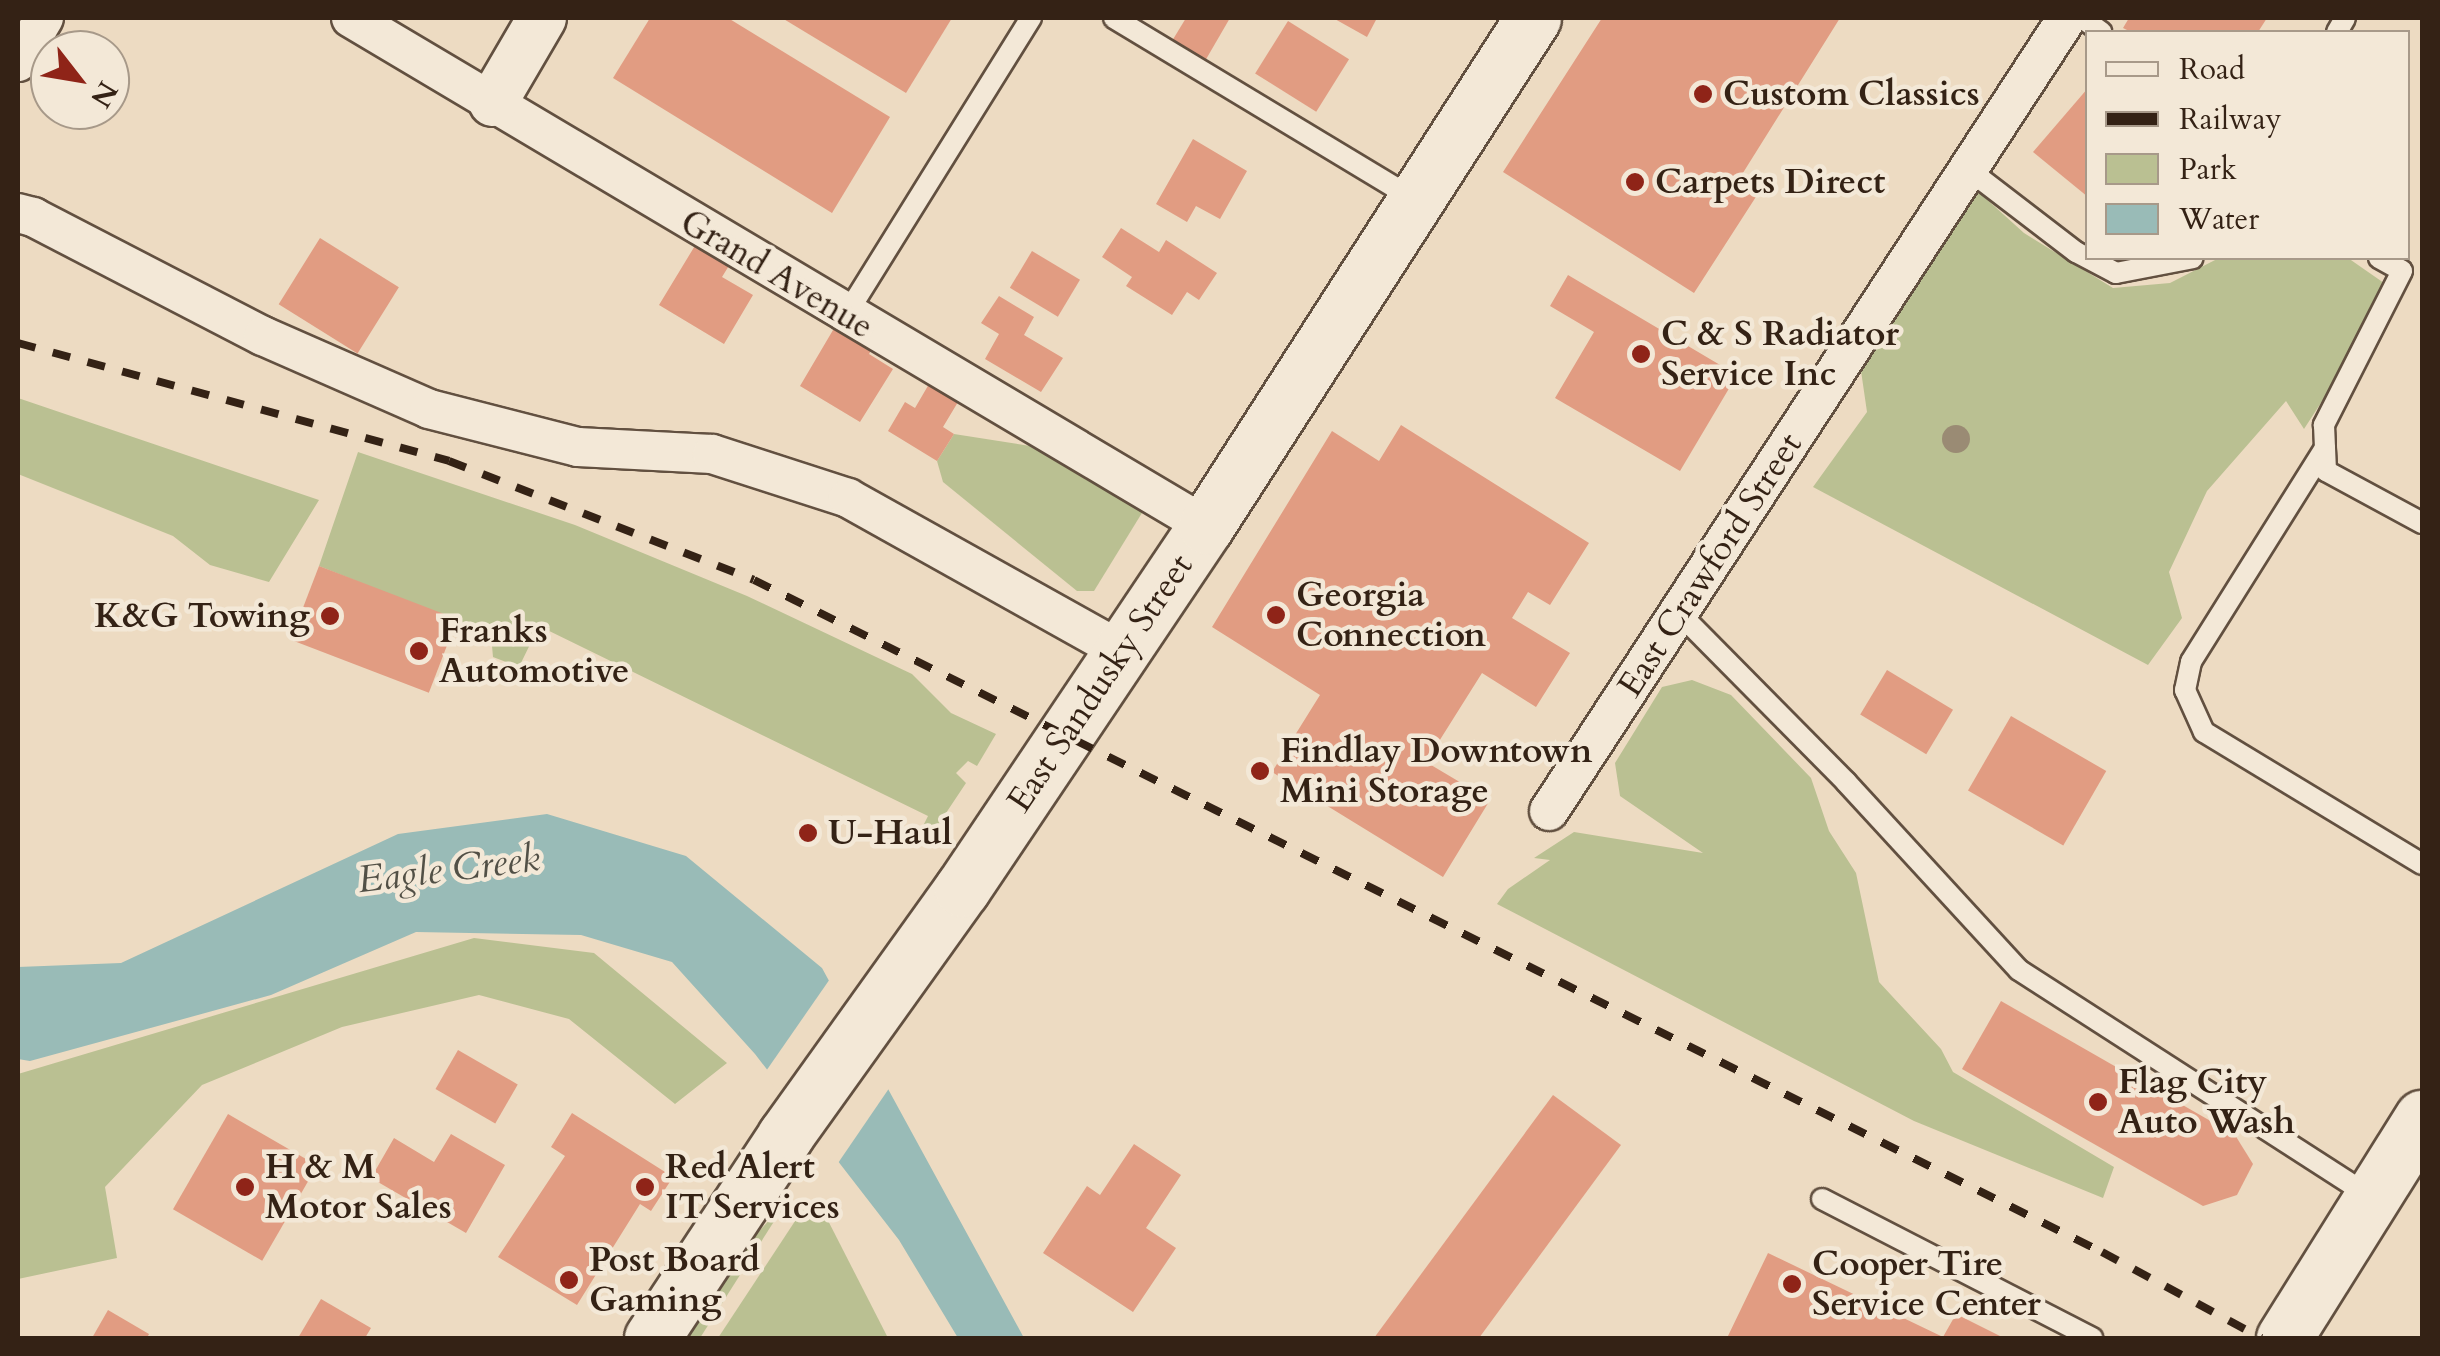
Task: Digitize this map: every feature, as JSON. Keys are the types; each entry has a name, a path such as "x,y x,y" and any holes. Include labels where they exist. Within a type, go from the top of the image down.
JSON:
{"main road":[{"name":"East Sandusky Street","path":"652,1338 786,1136 962,889 1206,526 1533,18"},
{"path":"2284,1338 2422,1118"}],"street":[{"path":"18,62 44,18"},
{"name":"Grand Avenue","path":"352,18 846,316 1206,526"},
{"path":"493,102 542,18"},
{"name":"East Crawford Street","path":"1549,811 2067,18"},
{"path":"18,213 33,217 263,336 429,410 578,447 712,454 848,498 1122,651"}],"lane":[{"path":"846,316 1031,18"},
{"path":"1114,18 1418,201"},
{"path":"1969,170 2085,257"},
{"path":"2091,260 2116,273 2184,260"},
{"path":"2383,260 2402,271 2324,426 2326,471 2422,524"},
{"path":"2325,448 2191,662 2185,690 2204,732 2422,864"},
{"path":"1678,612 1846,782 2019,970 2373,1198"},
{"path":"1822,1200 2092,1338"}],"green space":[{"path":"1973,187 2024,233 2113,288 2170,283 2215,260 2351,260 2394,290 2304,429 2286,401 2207,491 2169,572 2182,618 2148,665 1813,487 1867,412 1860,364"},
{"path":"18,398 319,500 269,582 210,565 173,536 18,474"},
{"path":"954,434 1049,449 1145,508 1094,591 1077,591 943,482 937,461"},
{"path":"358,452 575,525 747,596 912,674 951,713 996,734 977,766 968,761 956,773 966,783 928,840 919,834 928,816 539,626 519,667 493,657 491,635 319,566"},
{"path":"1692,680 1731,695 1811,778 1829,831 1856,873 1879,982 1941,1049 1953,1072 2114,1167 2103,1198 1914,1121 1497,904 1508,889 1550,860 1534,858 1574,832 1703,853 1620,796 1615,763 1662,687"},
{"path":"474,938 594,953 727,1063 675,1104 569,1019 479,995 342,1027 202,1085 105,1187 117,1258 18,1279 18,1074"},
{"path":"787,1201 700,1338 688,1338 749,1242"},
{"path":"818,1201 888,1338 718,1338 801,1212"}],"water":[{"name":"Eagle Creek","path":"547,814 686,856 822,968 1024,1338 958,1338 899,1240 755,1054 672,962 581,935 416,932 271,995 30,1061 18,1059 18,967 121,963 398,834"}],"pier":[{"path":"832,976 892,1084 836,1166 764,1074"}],"building":[{"path":"650,18 728,18 890,117 832,213 613,78"},
{"path":"782,18 952,18 906,93"},
{"path":"1186,18 1230,18 1205,61 1172,41"},
{"path":"1333,18 1377,18 1367,37"},
{"path":"1602,18 1840,18 1741,176 1761,189 1694,293 1503,172"},
{"path":"2129,18 2267,18 2259,30 2123,28"},
{"path":"1288,21 1349,59 1316,112 1255,74"},
{"path":"2085,91 2085,195 2033,152"},
{"path":"1193,139 1247,171 1220,219 1196,206 1187,222 1156,204"},
{"path":"1121,228 1159,252 1166,240 1217,273 1199,300 1187,292 1172,315 1126,286 1132,277 1102,257"},
{"path":"320,238 399,287 358,353 279,304"},
{"path":"696,244 730,264 722,277 753,295 724,344 659,305"},
{"path":"1032,251 1080,280 1058,317 1010,288"},
{"name":"C & S Radiator Service Inc","path":"1568,275 1737,375 1680,471 1555,398 1594,332 1550,306"},
{"path":"999,296 1034,317 1024,335 1063,358 1041,392 985,359 999,334 981,323"},
{"path":"836,325 873,347 869,354 893,369 860,422 800,386"},
{"path":"929,384 958,402 943,427 954,434 937,461 888,431 905,402 915,408"},
{"path":"1401,425 1589,543 1550,605 1528,592 1512,618 1570,653 1536,707 1482,673 1426,762 1490,800 1443,877 1272,772 1320,695 1212,627 1332,431 1379,461"},
{"path":"319,566 457,619 429,693 291,640"},
{"path":"1887,670 1953,710 1926,754 1860,715"},
{"path":"2011,716 2106,771 2063,845 1968,790"},
{"name":"Flag City Auto Wash","path":"2001,1001 2235,1135 2253,1164 2237,1195 2203,1206 1962,1069"},
{"path":"458,1050 518,1084 495,1123 435,1089"},
{"path":"1553,1095 1621,1145 1479,1338 1374,1338"},
{"path":"572,1113 673,1177 651,1211 640,1204 577,1305 498,1257 565,1156 551,1147"},
{"name":"H & M Motor Sales","path":"228,1114 317,1166 262,1261 173,1209"},
{"path":"451,1134 505,1165 466,1233 371,1178 394,1138 434,1162"},
{"path":"1134,1144 1181,1175 1146,1228 1176,1248 1133,1312 1043,1253 1087,1186 1100,1195"},
{"name":"Cooper Tire Service Center","path":"1768,1253 1943,1337 1956,1314 2004,1338 1727,1338"},
{"path":"321,1299 371,1328 365,1338 298,1338"},
{"path":"108,1310 149,1334 147,1338 92,1338"}],"railway":[{"path":"18,343 449,461 754,580 2102,1252 2261,1338"}],"place":[{"name":"Custom Classics","path":"1703,94"},
{"name":"Carpets Direct","path":"1635,182"},
{"name":"C & S Radiator Service Inc","path":"1641,354"},
{"name":"Georgia Connection","path":"1276,615"},
{"name":"K&G Towing","path":"330,616"},
{"name":"Franks Automotive","path":"419,651"},
{"name":"Findlay Downtown Mini Storage","path":"1260,771"},
{"name":"U-Haul","path":"808,833"},
{"name":"Flag City Auto Wash","path":"2098,1102"},
{"name":"H & M Motor Sales","path":"245,1187"},
{"name":"Red Alert IT Services","path":"645,1187"},
{"name":"Post Board Gaming","path":"569,1280"},
{"name":"Cooper Tire Service Center","path":"1792,1284"}]}
